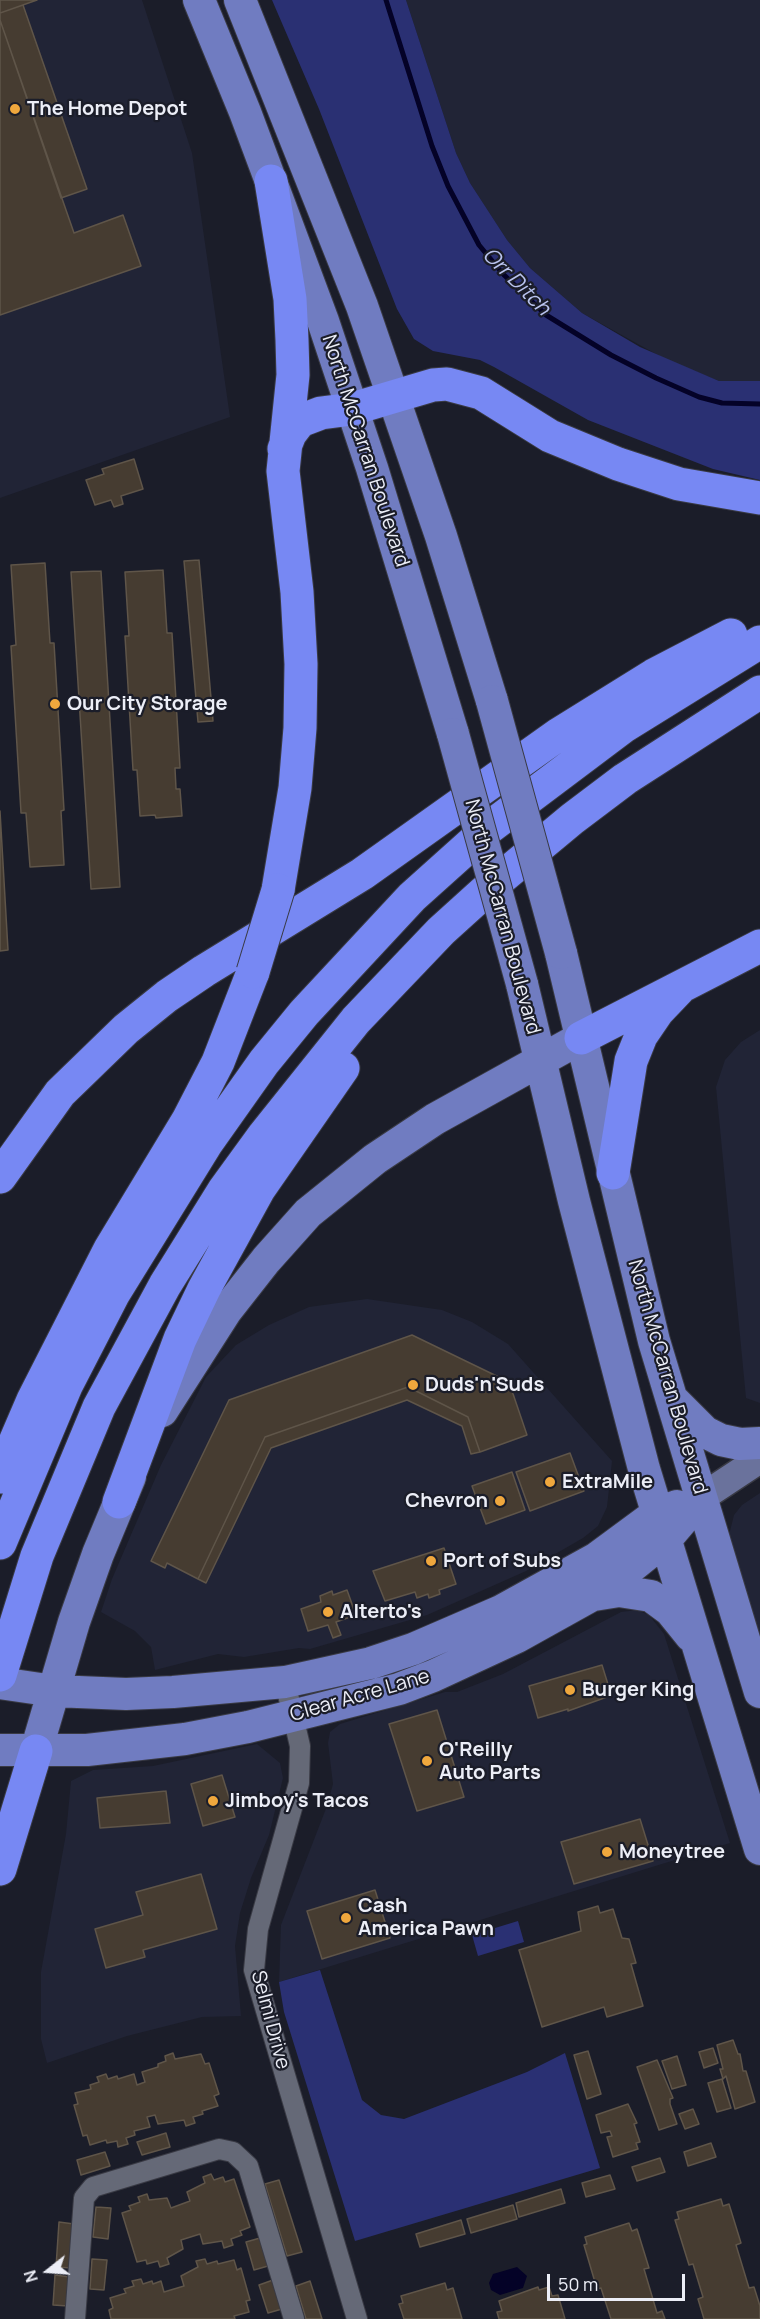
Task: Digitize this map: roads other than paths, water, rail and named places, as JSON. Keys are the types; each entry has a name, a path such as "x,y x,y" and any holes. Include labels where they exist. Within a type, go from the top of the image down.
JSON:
{"highway":[{"path":"0,1477 33,1400 110,1249 188,1120 218,1062 253,972 278,890 295,788 300,728 301,664 297,592 283,471 292,375 290,299 271,182"},
{"path":"284,450 290,434 300,421 321,413 352,409 394,395 433,385 447,384 470,388 550,436 618,464 680,484 760,498"},
{"path":"0,1177 60,1093 126,1029 167,996 204,970 362,874 558,734 654,675 760,622"},
{"path":"0,1543 66,1386 114,1293 206,1144 264,1062 310,1005 412,897 490,828 615,733 760,642"},
{"path":"0,1675 13,1628 41,1546 99,1407 165,1285 224,1190 264,1134 356,1020 441,931 524,858 652,760 760,692"},
{"path":"119,1502 180,1339 204,1289 259,1189 335,1078 406,985 524,858"},
{"path":"581,1038 760,946"},
{"path":"613,1173 631,1062 646,1028 658,1011 679,989"},
{"path":"0,1869 36,1751"}],"main road":[{"name":"North McCarran Boulevard","path":"199,0 271,182 352,409 453,734 522,984 609,1341 662,1526 760,1849"},
{"name":"North McCarran Boulevard","path":"240,0 329,219 394,395 492,701 561,953 613,1173 670,1396 760,1692"},
{"path":"36,1751 74,1622 119,1502 164,1406 199,1351 266,1260 308,1214 375,1159 435,1119 581,1038"},
{"path":"670,1396 705,1432 721,1440 740,1444 760,1443"},
{"name":"Clear Acre Lane","path":"0,1683 54,1691 126,1694 285,1682 370,1663 471,1625 662,1526 701,1498"},
{"name":"Clear Acre Lane","path":"0,1750 36,1751 133,1746 248,1727 399,1689 433,1676 528,1632 593,1595 635,1566 662,1526"},
{"path":"593,1595 619,1591 651,1596 670,1610 700,1650"}],"street":[{"name":"Clear Acre Lane","path":"701,1498 760,1459"},
{"name":"Selmi Drive","path":"285,1682 295,1716 300,1746 299,1783 258,1929 254,1970 357,2319"},
{"path":"75,2319 84,2198 93,2187 219,2149 233,2152 248,2166 294,2319"}],"water":[{"path":"517,2267 527,2276 523,2288 500,2295 491,2290 489,2283 493,2274"}],"waterway":[{"name":"Orr Ditch","path":"386,0 432,146 448,186 479,245 503,274 546,315 611,355 656,378 699,397 722,403 760,404"}],"place":[{"name":"The Home Depot","path":"15,109"},
{"name":"Our City Storage","path":"55,704"},
{"name":"Duds'n'Suds","path":"413,1385"},
{"name":"ExtraMile","path":"550,1482"},
{"name":"Chevron","path":"500,1501"},
{"name":"Port of Subs","path":"431,1561"},
{"name":"Alterto's","path":"328,1612"},
{"name":"Burger King","path":"570,1690"},
{"name":"O'Reilly Auto Parts","path":"427,1761"},
{"name":"Jimboy's Tacos","path":"213,1801"},
{"name":"Moneytree","path":"607,1852"},
{"name":"Cash America Pawn","path":"346,1918"}]}
